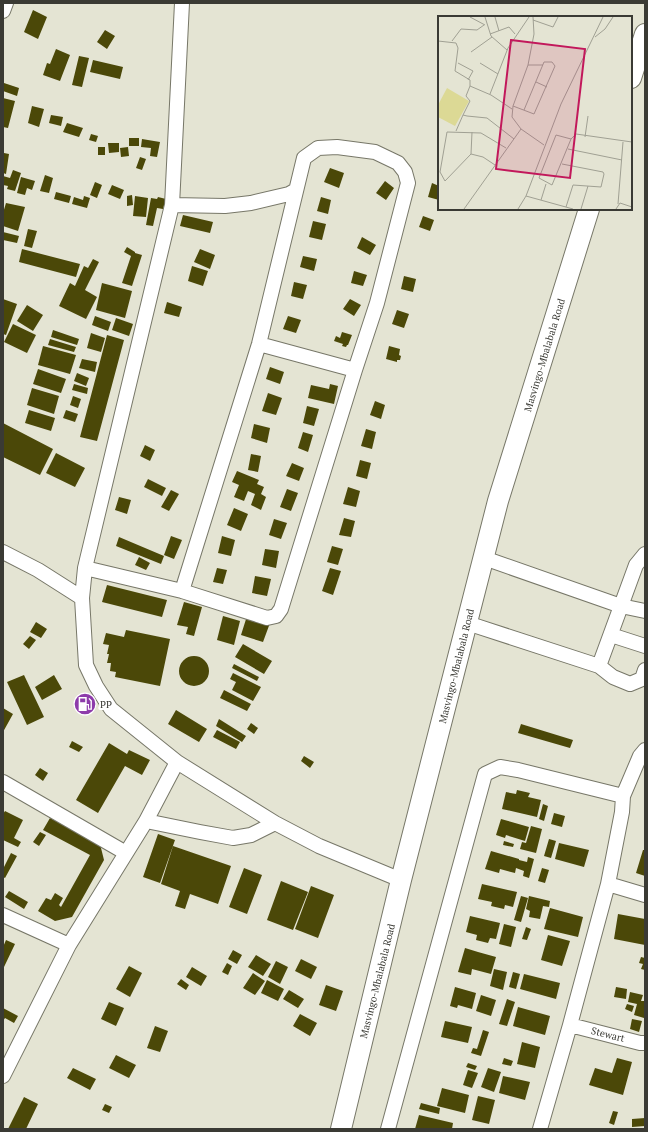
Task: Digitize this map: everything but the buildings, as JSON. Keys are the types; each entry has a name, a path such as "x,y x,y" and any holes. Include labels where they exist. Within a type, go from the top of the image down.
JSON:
{"highway":[{"path":"632,75 645,34"},
{"name":"Masvingo-Mbalabala Road","path":"341,1129 401,880 498,501 589,210"}],"street":[{"path":"3,11 6,3"},
{"path":"182,3 172,205 85,568 82,598 86,665 96,686 111,709 177,762 275,823 319,846 401,880"},
{"path":"85,568 182,591 267,618 276,616 281,609 377,304 408,184 405,172 398,164 374,152 337,146 318,148 304,158 259,344 182,591"},
{"path":"172,205 225,206 251,203 289,194 296,190"},
{"path":"259,344 355,370"},
{"path":"3,552 38,570 82,598"},
{"path":"599,666 636,565 645,554"},
{"path":"484,558 622,606 645,611"},
{"path":"467,623 599,666 613,677 630,684 642,679 645,670"},
{"path":"610,635 645,646"},
{"path":"540,1129 608,884 622,812 623,796 640,756 645,750"},
{"path":"3,1076 69,945 146,821 177,762"},
{"path":"388,1129 485,774 500,767 518,770 623,796"},
{"path":"3,782 126,853"},
{"path":"146,821 234,838 252,835 275,823"},
{"path":"608,884 645,895"},
{"path":"3,914 69,945"},
{"name":"Stewart","path":"570,1025 645,1042"}],"place":[{"name":"PP","path":"85,704"}]}
